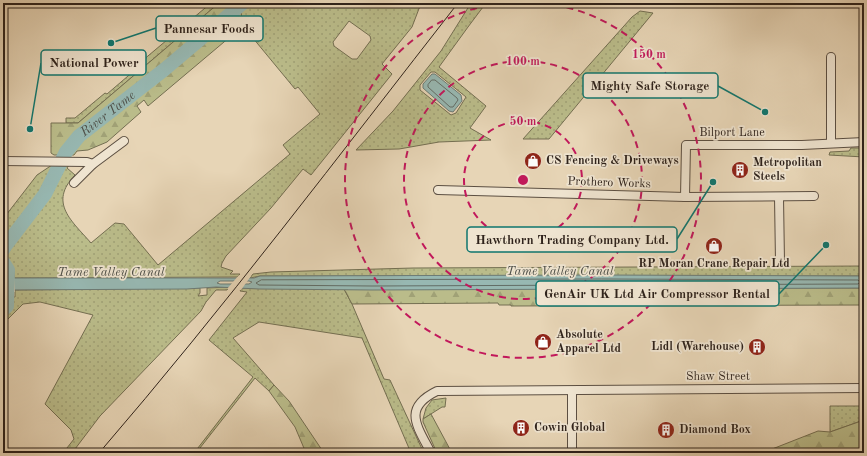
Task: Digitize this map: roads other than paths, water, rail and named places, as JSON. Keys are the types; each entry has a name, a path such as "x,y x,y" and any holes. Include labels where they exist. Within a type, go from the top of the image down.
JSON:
{"street":[{"path":"830,143 831,57"},
{"path":"74,183 93,164 124,141"},
{"name":"Bilport Lane","path":"685,197 686,145 802,145 864,142"},
{"path":"3,161 87,162 93,164"},
{"name":"Prothero Works","path":"438,190 685,197 814,196"},
{"path":"779,197 780,262"},
{"name":"Shaw Street","path":"431,453 417,426 415,418 420,402 426,396 437,391 864,388"},
{"path":"572,390 572,453"}],"water":[{"path":"432,74 435,74 461,95 462,101 453,112 449,111 423,88 423,84"},
{"path":"260,276 864,276 864,288 372,290 216,287 187,289 3,290 3,278 254,278","holes":["220,281 252,282 249,284 217,283"]}],"waterway":[{"name":"River Tame","path":"3,250 45,194 66,152 79,136 165,69 243,3"},
{"name":"River Tame","path":"3,262 8,270 7,306 3,310"}],"tram line":[{"path":"99,453 236,287 326,174 458,3"}],"place":[{"name":"Pannesar Foods","path":"111,43"},
{"name":"Mighty Safe Storage","path":"765,112"},
{"name":"National Power","path":"30,129"},
{"name":"CS Fencing & Driveways","path":"533,161"},
{"name":"Metropolitan Steels","path":"740,170"},
{"name":"Hawthorn Trading Company Ltd.","path":"713,182"},
{"name":"GenAir UK Ltd Air Compressor Rental","path":"826,245"},
{"name":"RP Moran Crane Repair Ltd","path":"714,246"},
{"name":"Absolute Apparel Ltd","path":"543,342"},
{"name":"Lidl (Warehouse)","path":"757,347"},
{"name":"Cowin Global","path":"521,428"},
{"name":"Diamond Box","path":"666,430"}],"water label":[{"name":"Tame Valley Canal","path":"560,271"},
{"name":"Tame Valley Canal","path":"111,272"}]}
